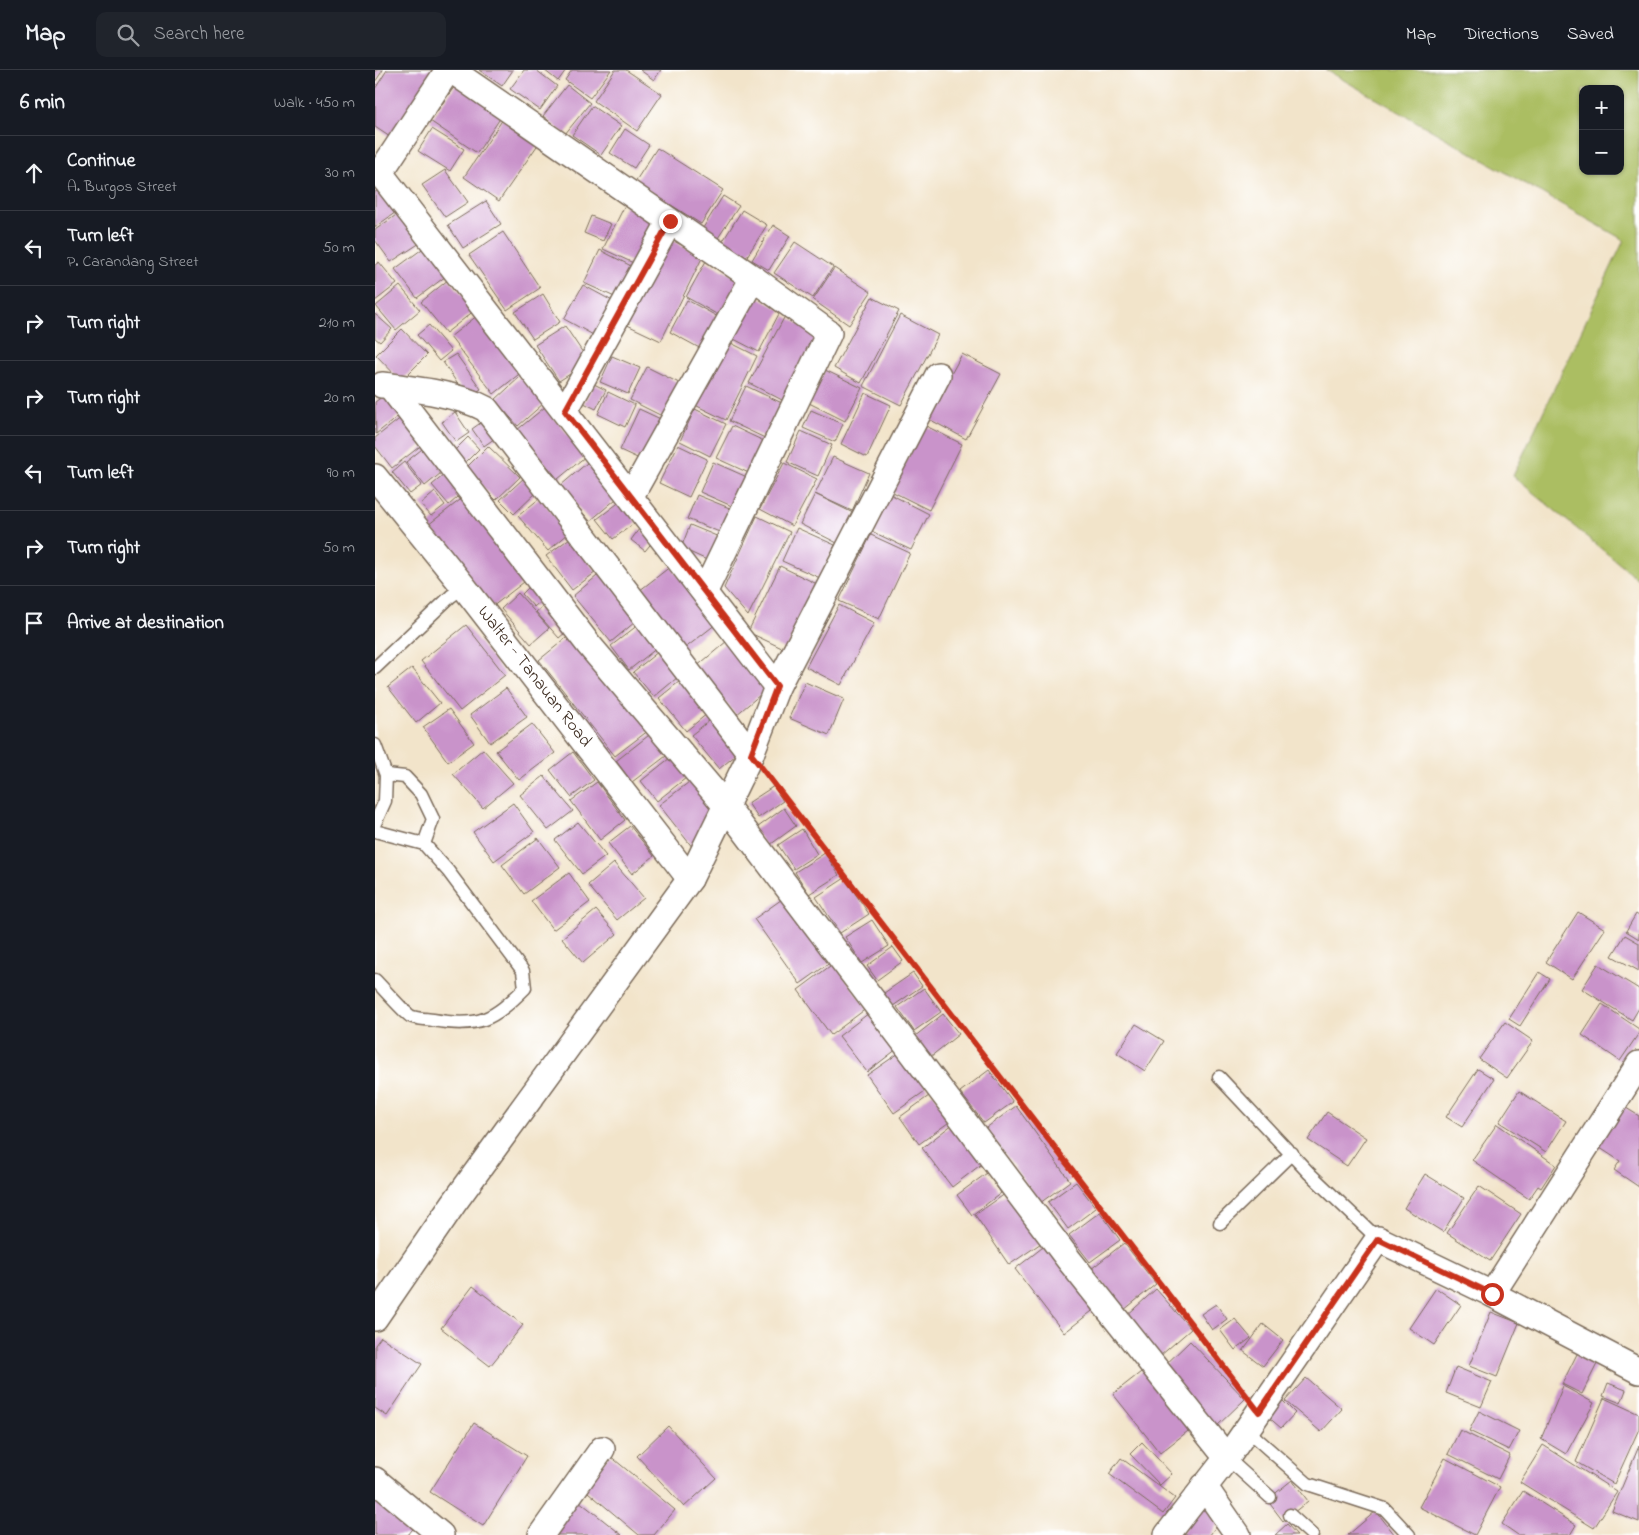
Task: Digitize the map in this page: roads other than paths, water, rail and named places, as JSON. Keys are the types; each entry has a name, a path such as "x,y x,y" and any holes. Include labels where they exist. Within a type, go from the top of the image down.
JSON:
{"street":[{"path":"705,591 829,333 753,278 450,70 380,173 777,686"},
{"path":"565,411 670,221"},
{"path":"631,496 753,278"},
{"path":"375,1318 454,1204 690,879 751,754 777,686 938,374"},
{"path":"383,385 459,398 473,402 486,409 751,754"},
{"path":"383,385 589,645 726,806 1069,1260 1227,1458"},
{"name":"Walter - Tanauan Road","path":"375,477 464,587 690,879"},
{"path":"1492,1294 1639,1064"},
{"path":"1167,1535 1227,1458 1378,1239 1492,1294 1639,1371"},
{"path":"541,1535 602,1448"},
{"path":"375,1480 441,1535"},
{"path":"1204,1486 1238,1535"}],"lane":[{"path":"375,668 451,596 464,587"},
{"path":"375,745 386,776 385,801 375,823"},
{"path":"386,776 405,778 421,794 433,819 424,844"},
{"path":"375,831 424,844 448,872 523,971 525,988 505,1008 492,1016 471,1023 447,1022 410,1016 375,980"},
{"path":"1219,1077 1309,1173 1378,1239"},
{"path":"1219,1223 1292,1153"},
{"path":"1253,1421 1308,1484 1385,1509 1409,1535"},
{"path":"1227,1458 1271,1498"},
{"path":"1290,1515 1312,1535"}]}
